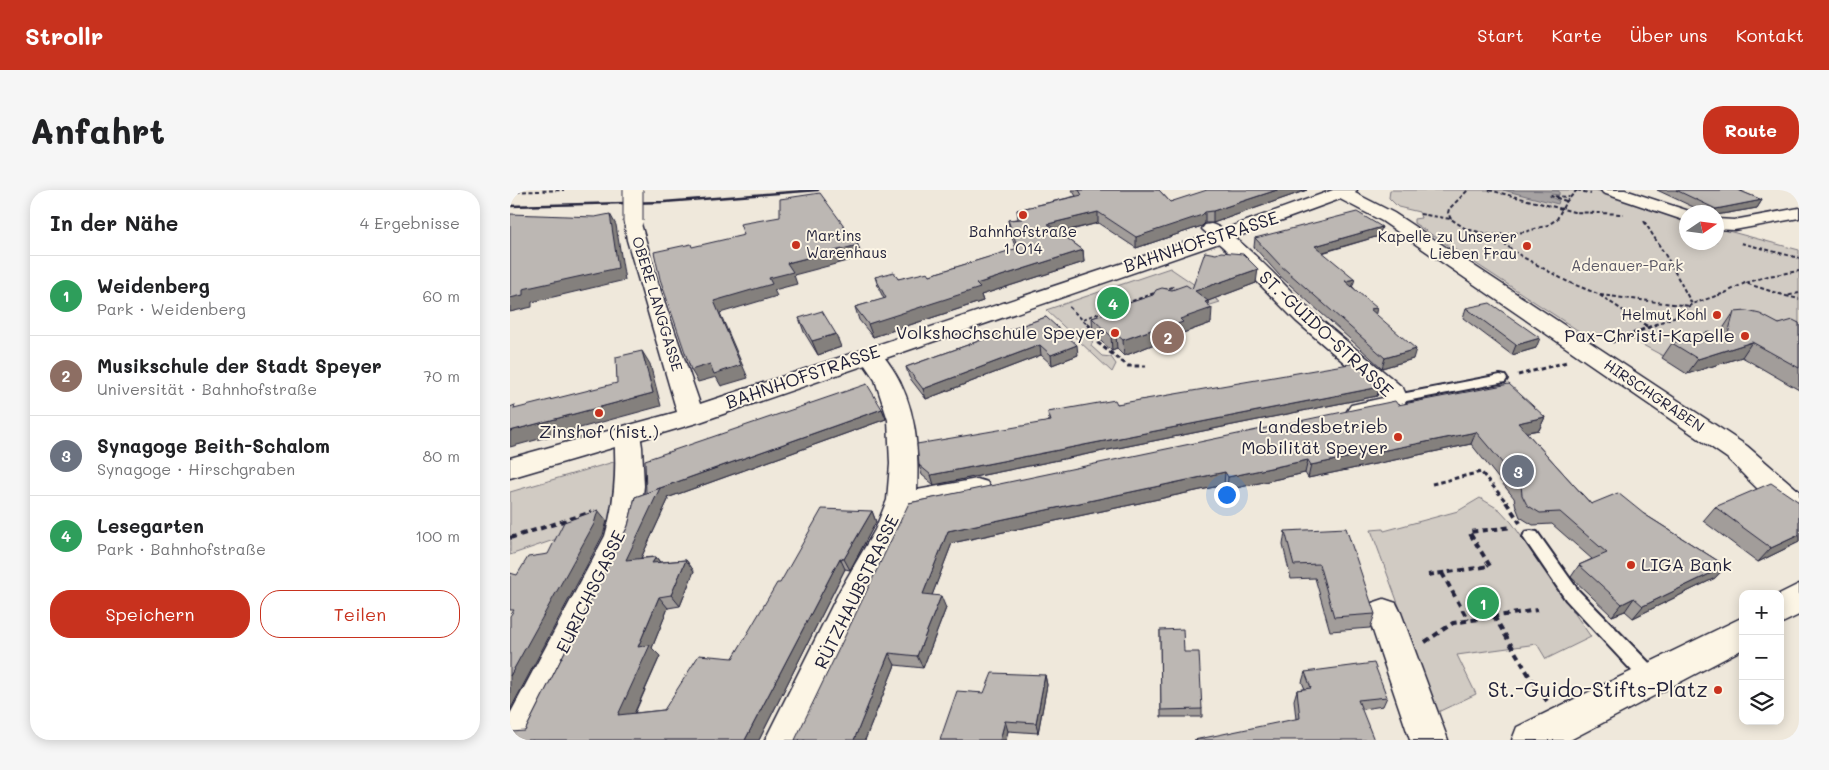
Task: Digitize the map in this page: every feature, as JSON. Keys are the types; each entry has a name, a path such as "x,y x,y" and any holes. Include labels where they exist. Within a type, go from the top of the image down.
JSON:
{"street":[{"name":"OBERE LANGGASSE","path":"632,190 636,240 691,416"},
{"path":"1609,190 1679,214"},
{"name":"BAHNHOFSTRASSE","path":"510,468 691,416 870,355 1217,232 1345,191"},
{"name":"HIRSCHGRABEN","path":"1345,191 1388,217 1739,454 1799,487"},
{"path":"1724,224 1740,224 1799,213"},
{"name":"ST.-GUIDO-STRASSE","path":"1217,232 1304,316 1394,393 1396,399 1394,403 1388,406 1340,415"},
{"name":"RÜTZHAUBSTRASSE","path":"784,740 853,598 890,528 900,504 903,486 904,446 899,405 891,388 870,355"},
{"name":"EURICHSGASSE","path":"516,740 608,563 620,536 630,500 628,434"},
{"name":"HIRSCHGRABEN","path":"1739,454 1799,506"},
{"path":"900,504 998,484"},
{"path":"1784,607 1799,598"},
{"path":"1389,628 1429,740"},
{"path":"1531,740 1739,634"}],"lane":[{"path":"1396,399 1500,379"},
{"path":"1527,532 1572,595 1600,627 1652,679"}],"path":[{"path":"510,192 564,190"},
{"path":"1451,219 1448,213 1450,209 1468,190"},
{"path":"1489,190 1562,210 1589,214 1626,214"},
{"path":"1412,214 1451,219 1466,229 1492,235 1525,232 1548,225 1557,219 1566,201 1577,190"},
{"path":"1566,201 1551,196 1569,197"},
{"path":"1641,217 1669,261 1690,305"},
{"path":"1492,235 1521,256 1568,282 1598,294 1648,326"},
{"path":"1733,241 1799,258"},
{"path":"1588,352 1676,316 1690,305 1726,293 1745,283 1768,276 1799,271"},
{"path":"1745,283 1786,296 1799,298"},
{"path":"1083,319 1173,287 1182,293"},
{"path":"1786,296 1799,292"},
{"path":"1598,294 1690,305"},
{"path":"1065,304 1097,332 1098,343 1107,349 1110,354 1115,354 1128,366 1146,366"},
{"path":"1500,379 1561,365"},
{"path":"1432,484 1481,472 1519,521"},
{"path":"510,538 595,511"},
{"path":"1428,575 1490,566 1469,532 1527,532"},
{"path":"1442,573 1468,620"},
{"path":"1389,628 1426,642 1453,623 1537,610"},
{"path":"1494,616 1530,677 1564,723"}],"green space":[{"name":"Adenauer-Park","path":"1390,190 1595,190 1679,217 1679,250 1724,250 1724,230 1799,250 1799,344 1728,338 1665,357 1615,330 1591,339 1414,223 1414,219 1421,218 1419,212 1398,207 1389,198"},
{"path":"1170,268 1220,302 1088,335 1093,341 1091,346 1102,356 1111,357 1116,364 1112,372 1046,310"},
{"path":"617,461 618,518 510,555 510,492"},
{"path":"1480,498 1500,510 1512,523 1591,637 1546,659 1537,644 1457,655 1476,694 1438,712 1371,530 1383,529 1384,531 1458,511"}],"shaded area":[{"path":"1503,190 1559,191 1559,195 1551,194 1549,196 1559,201 1558,204"}],"building":[{"path":"1079,190 1159,190 1170,202 1207,190 1277,190 1205,212 1202,215 1136,237 1098,212 1048,224 1083,250 976,284 980,288 868,324 855,307 886,298 875,277 894,272 898,279 928,272 930,275 1018,248 1008,220 1022,219 1017,210 1082,195"},
{"path":"1676,190 1738,190 1762,200 1724,207 1724,205 1708,205"},
{"path":"820,193 858,245 787,263 793,272 769,278 772,284 714,301 741,365 714,374 710,364 691,370 660,279 654,252 691,244 692,247 744,235 740,224 780,217 780,199"},
{"path":"1357,212 1382,227 1315,246 1355,279 1345,281 1377,308 1370,309 1416,349 1385,358 1280,265 1255,238"},
{"path":"510,214 595,217 610,214 618,268 523,289 523,295 510,298"},
{"path":"1205,252 1243,254 1258,269 1195,291 1208,301 1205,302 1212,308 1180,319 1183,322 1160,330 1157,328 1123,340 1116,334 1111,336 1092,318 1108,313 1105,311 1153,295 1156,290 1162,288 1172,290 1186,285 1192,289"},
{"path":"1490,303 1540,338 1516,345 1466,308"},
{"path":"822,311 836,334 812,341 799,318"},
{"path":"1747,311 1760,314 1779,324 1793,320 1799,323 1799,368 1752,342 1698,359 1672,343 1709,332 1726,341 1734,312"},
{"path":"1046,317 1077,345 1051,355 1040,345 923,389 906,367"},
{"path":"642,351 653,393 510,431 510,407 515,405 514,409 617,383 616,357"},
{"path":"1355,363 1380,387 931,475 919,465 917,444 1051,421 1048,412 1115,400 1117,404"},
{"path":"867,384 882,409 646,493 645,460"},
{"path":"1509,384 1545,417 1518,423 1591,504 1618,493 1644,514 1726,566 1643,606 1634,598 1622,604 1579,565 1607,553 1560,512 1540,513 1527,505 1522,495 1521,485 1476,432 1311,465 1308,460 1228,477 1225,472 948,531 923,594 941,596 917,656 889,653 854,740 795,740 909,503 1395,401 1398,405"},
{"path":"1771,483 1799,502 1799,535 1771,548 1715,507"},
{"path":"660,488 626,560 656,557 652,563 686,560 671,595 659,597 638,647 650,645 618,715 664,710 699,655 733,658 777,583 780,583 822,509 872,511 844,559 840,558 745,740 510,740 510,732 525,731 628,526 635,497"},
{"path":"598,510 594,524 510,676 510,616 514,610 510,610 510,573 517,575 528,557 548,554 564,522"},
{"path":"1346,528 1375,614 1334,617 1319,564 1294,565 1285,531"},
{"path":"1183,629 1184,652 1199,652 1202,709 1161,710 1160,630"},
{"path":"1374,663 1387,697 1358,700 1374,740 1194,740 1300,718 1297,690 1311,688 1305,672"},
{"path":"992,673 1045,675 1036,723 1005,721 1000,740 940,740 957,691 984,693"}],"railway":[{"path":"510,206 664,202 818,190"}],"place":[{"name":"Bahnhofstraße 1 O14","path":"1023,215"},
{"name":"Martins Warenhaus","path":"796,245"},
{"name":"Kapelle zu Unserer Lieben Frau","path":"1527,246"},
{"name":"Lesegarten","path":"1113,303"},
{"name":"Helmut Kohl","path":"1717,315"},
{"name":"Volkshochschule Speyer","path":"1115,333"},
{"name":"Pax-Christi-Kapelle","path":"1745,336"},
{"name":"Musikschule der Stadt Speyer","path":"1168,337"},
{"name":"Zinshof (hist.)","path":"599,413"},
{"name":"Landesbetrieb Mobilität Speyer","path":"1398,437"},
{"name":"Synagoge Beith-Schalom","path":"1518,471"},
{"name":"LIGA Bank","path":"1631,565"},
{"name":"Weidenberg","path":"1483,603"},
{"name":"St.-Guido-Stifts-Platz","path":"1718,690"}]}
